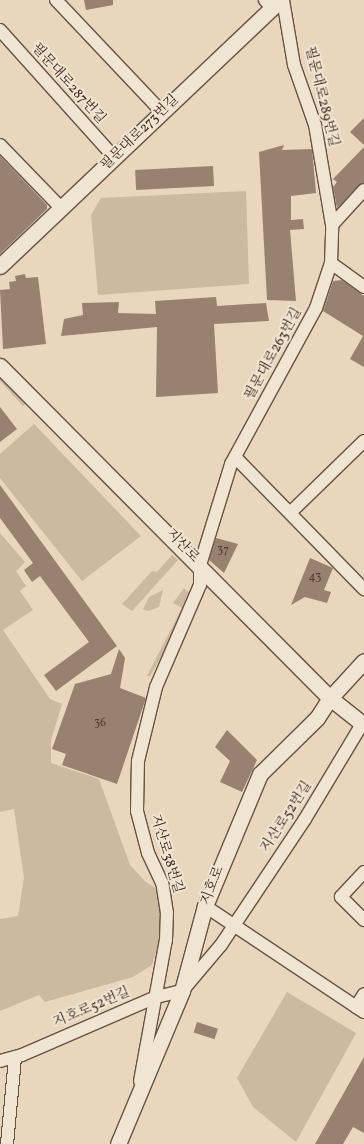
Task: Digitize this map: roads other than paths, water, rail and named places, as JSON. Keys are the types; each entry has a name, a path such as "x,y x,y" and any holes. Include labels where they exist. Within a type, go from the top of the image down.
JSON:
{"street":[{"path":"56,0 162,112"},
{"name":"필문대로273번길","path":"0,266 275,2"},
{"name":"필문대로289번길","path":"275,2 314,125 332,225"},
{"name":"필문대로287번길","path":"0,30 114,157"},
{"path":"0,145 61,208"},
{"path":"332,225 364,190"},
{"name":"필문대로263번길","path":"200,565 235,456 316,308 331,262 332,225"},
{"path":"331,262 364,287"},
{"name":"지산로","path":"0,366 200,565 330,698 363,724"},
{"path":"291,512 364,441"},
{"path":"235,456 291,512 364,589"},
{"name":"지산로38번길","path":"139,1090 156,998 168,913 162,883 148,853 137,811 136,779 156,687 190,615 200,585 200,565"},
{"name":"지호로","path":"118,1144 139,1090 182,991 205,906 260,774 317,718 330,698 364,661"},
{"name":"지산로52번길","path":"182,991 221,945 232,924 305,819 363,724"},
{"path":"364,872 341,897 364,920"},
{"path":"205,906 360,1009 364,994"},
{"name":"지호로52번길","path":"0,1061 15,1057 156,998 182,991"},
{"path":"7,1144 15,1057"}]}
